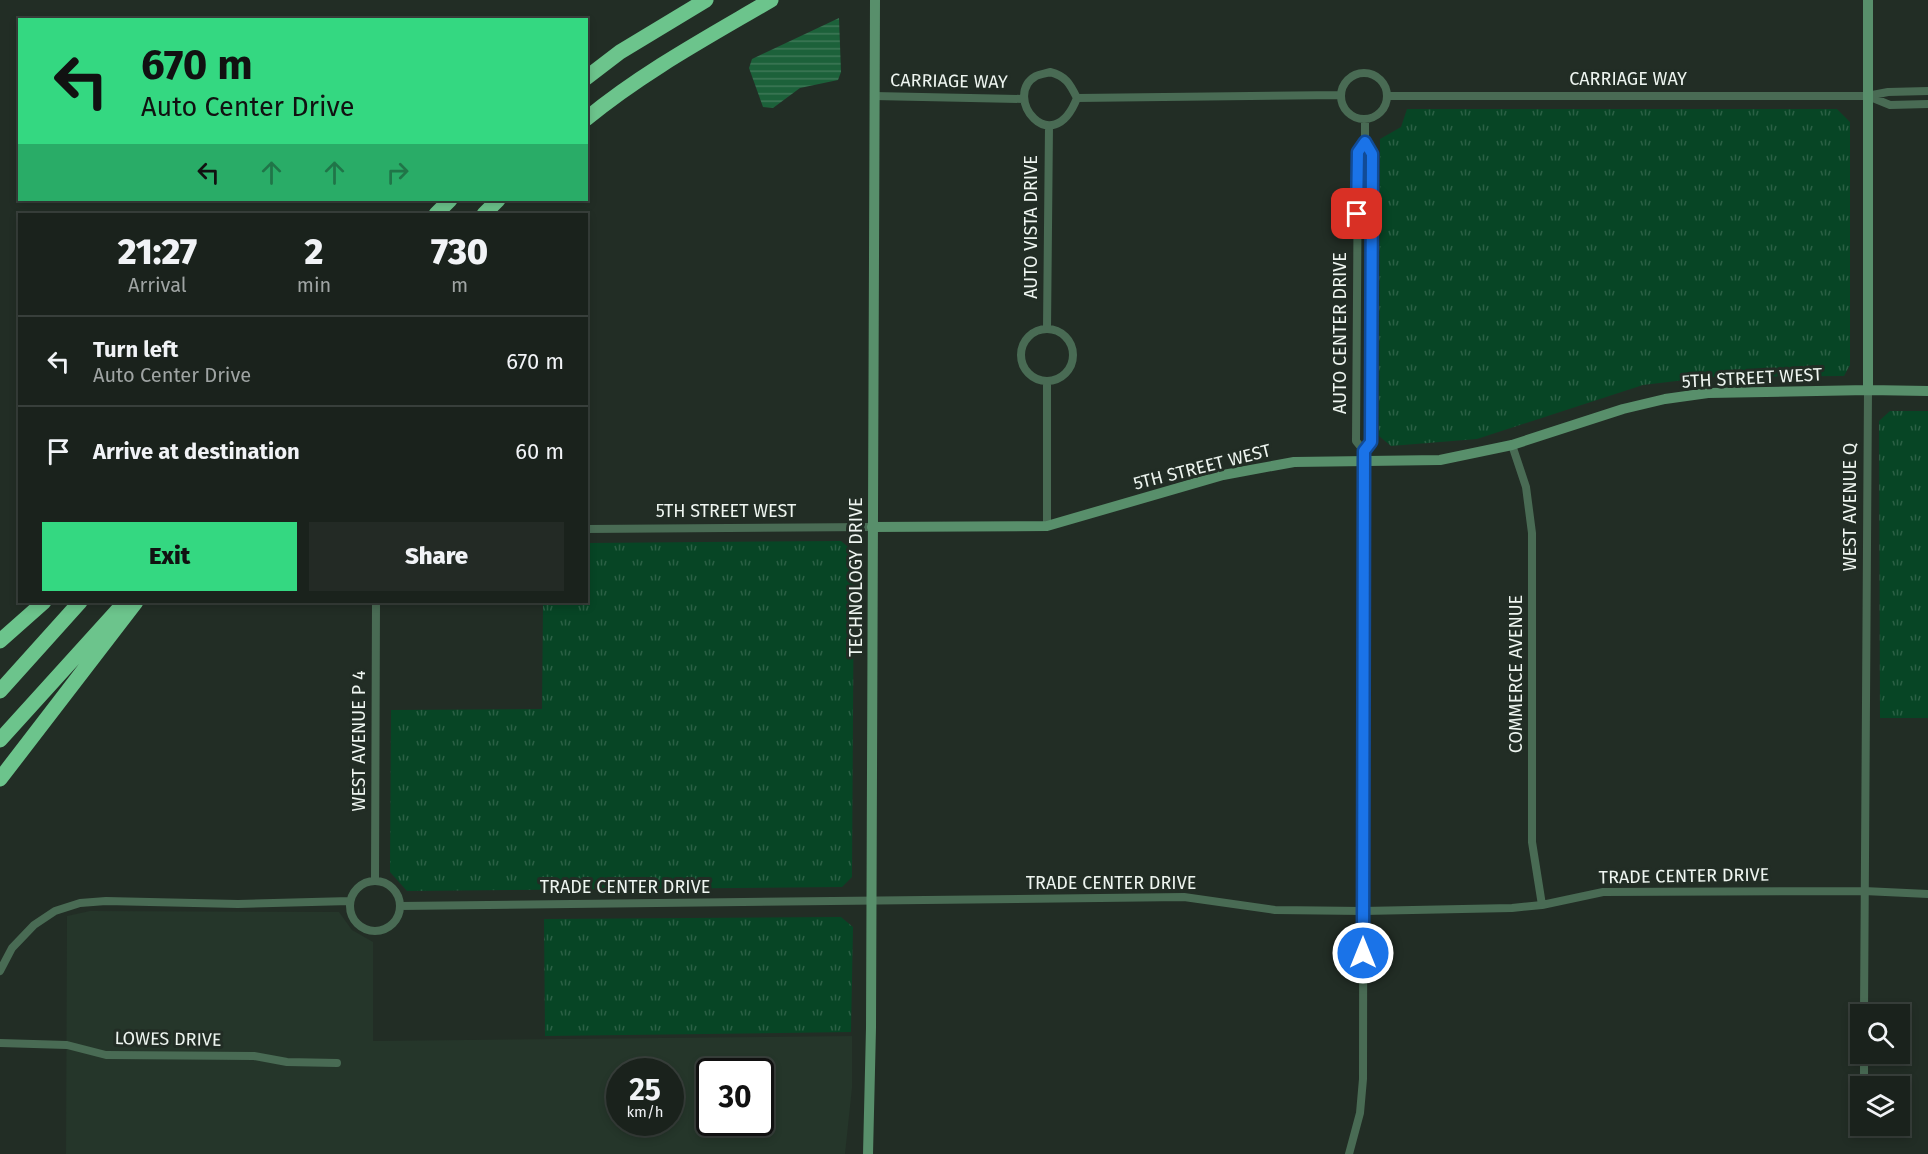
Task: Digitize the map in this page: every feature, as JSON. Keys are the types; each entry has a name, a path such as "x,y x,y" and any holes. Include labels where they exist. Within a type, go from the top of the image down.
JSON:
{"highway":[{"path":"588,76 620,52 706,0"},
{"path":"588,117 608,101 679,53 771,0"},
{"path":"437,213 449,201"},
{"path":"485,213 497,201"},
{"path":"0,641 43,603"},
{"path":"0,691 79,603"},
{"path":"0,740 125,603"},
{"path":"0,779 135,603"}],"street":[{"name":"TECHNOLOGY DRIVE","path":"868,1154 875,0"},
{"name":"WEST AVENUE Q","path":"1864,1004 1868,0"},
{"path":"1050,72 1059,74 1068,80 1077,98 1067,118 1048,126 1038,122 1028,113 1023,99 1027,85 1035,77 1050,72"},
{"path":"1360,73 1370,73 1380,79 1388,96 1385,107 1379,114 1365,119 1357,118 1347,111 1340,95 1348,79 1360,73"},
{"path":"1867,96 1888,92 1928,91"},
{"path":"1077,98 1340,95"},
{"name":"CARRIAGE WAY","path":"874,96 1023,99"},
{"name":"CARRIAGE WAY","path":"1388,96 1867,96"},
{"path":"1867,96 1890,105 1928,104"},
{"name":"AUTO CENTER DRIVE","path":"1349,1154 1360,1113 1363,1079 1364,457 1371,442 1372,203 1372,154 1365,142 1365,119"},
{"name":"AUTO VISTA DRIVE","path":"1047,329 1048,126"},
{"name":"AUTO CENTER DRIVE","path":"1364,457 1356,441 1356,314 1358,152 1365,142"},
{"path":"1047,329 1055,331 1071,343 1073,355 1070,368 1059,379 1047,382 1029,374 1023,366 1021,356 1023,345 1029,337 1047,329"},
{"path":"1047,382 1047,526"},
{"name":"5TH STREET WEST","path":"588,529 1047,526 1223,475 1294,462 1364,457 1440,460 1512,445 1623,409 1665,399 1708,393 1928,391"},
{"name":"COMMERCE AVENUE","path":"1512,445 1526,488 1532,533 1532,842 1542,905"},
{"name":"WEST AVENUE P 4","path":"375,881 376,603"},
{"path":"375,881 387,884 394,890 400,906 394,921 380,930 371,930 357,924 352,917 350,900 353,892 359,886 375,881"},
{"name":"TRADE CENTER DRIVE","path":"400,906 1184,897 1275,910 1363,911 1512,908 1542,905 1603,892 1864,891 1928,894"},
{"path":"0,971 12,948 34,925 55,911 80,903 106,901 238,904 350,900"},
{"name":"LOWES DRIVE","path":"0,1043 67,1045 106,1055 254,1056 287,1062 336,1063"}],"shaded area":[{"path":"839,18 841,72 838,80 800,88 773,108 763,107 749,68 752,59"},
{"path":"90,911 339,912 352,930 373,942 373,1041 852,1036 852,1088 845,1154 66,1154 67,916"}],"green space":[{"path":"1407,109 1837,109 1850,122 1850,365 1844,376 1710,377 1643,385 1477,439 1391,446 1379,436 1380,139 1401,127"},
{"path":"1890,411 1928,411 1928,718 1880,718 1879,421"},
{"path":"841,541 854,552 852,877 842,887 407,891 390,872 391,710 542,709 543,603 588,603 588,543"},
{"path":"841,917 853,927 851,1032 545,1036 544,919"}],"route":[{"path":"1357,214 1358,152 1365,142 1372,154 1371,442 1364,451 1363,953"}]}
